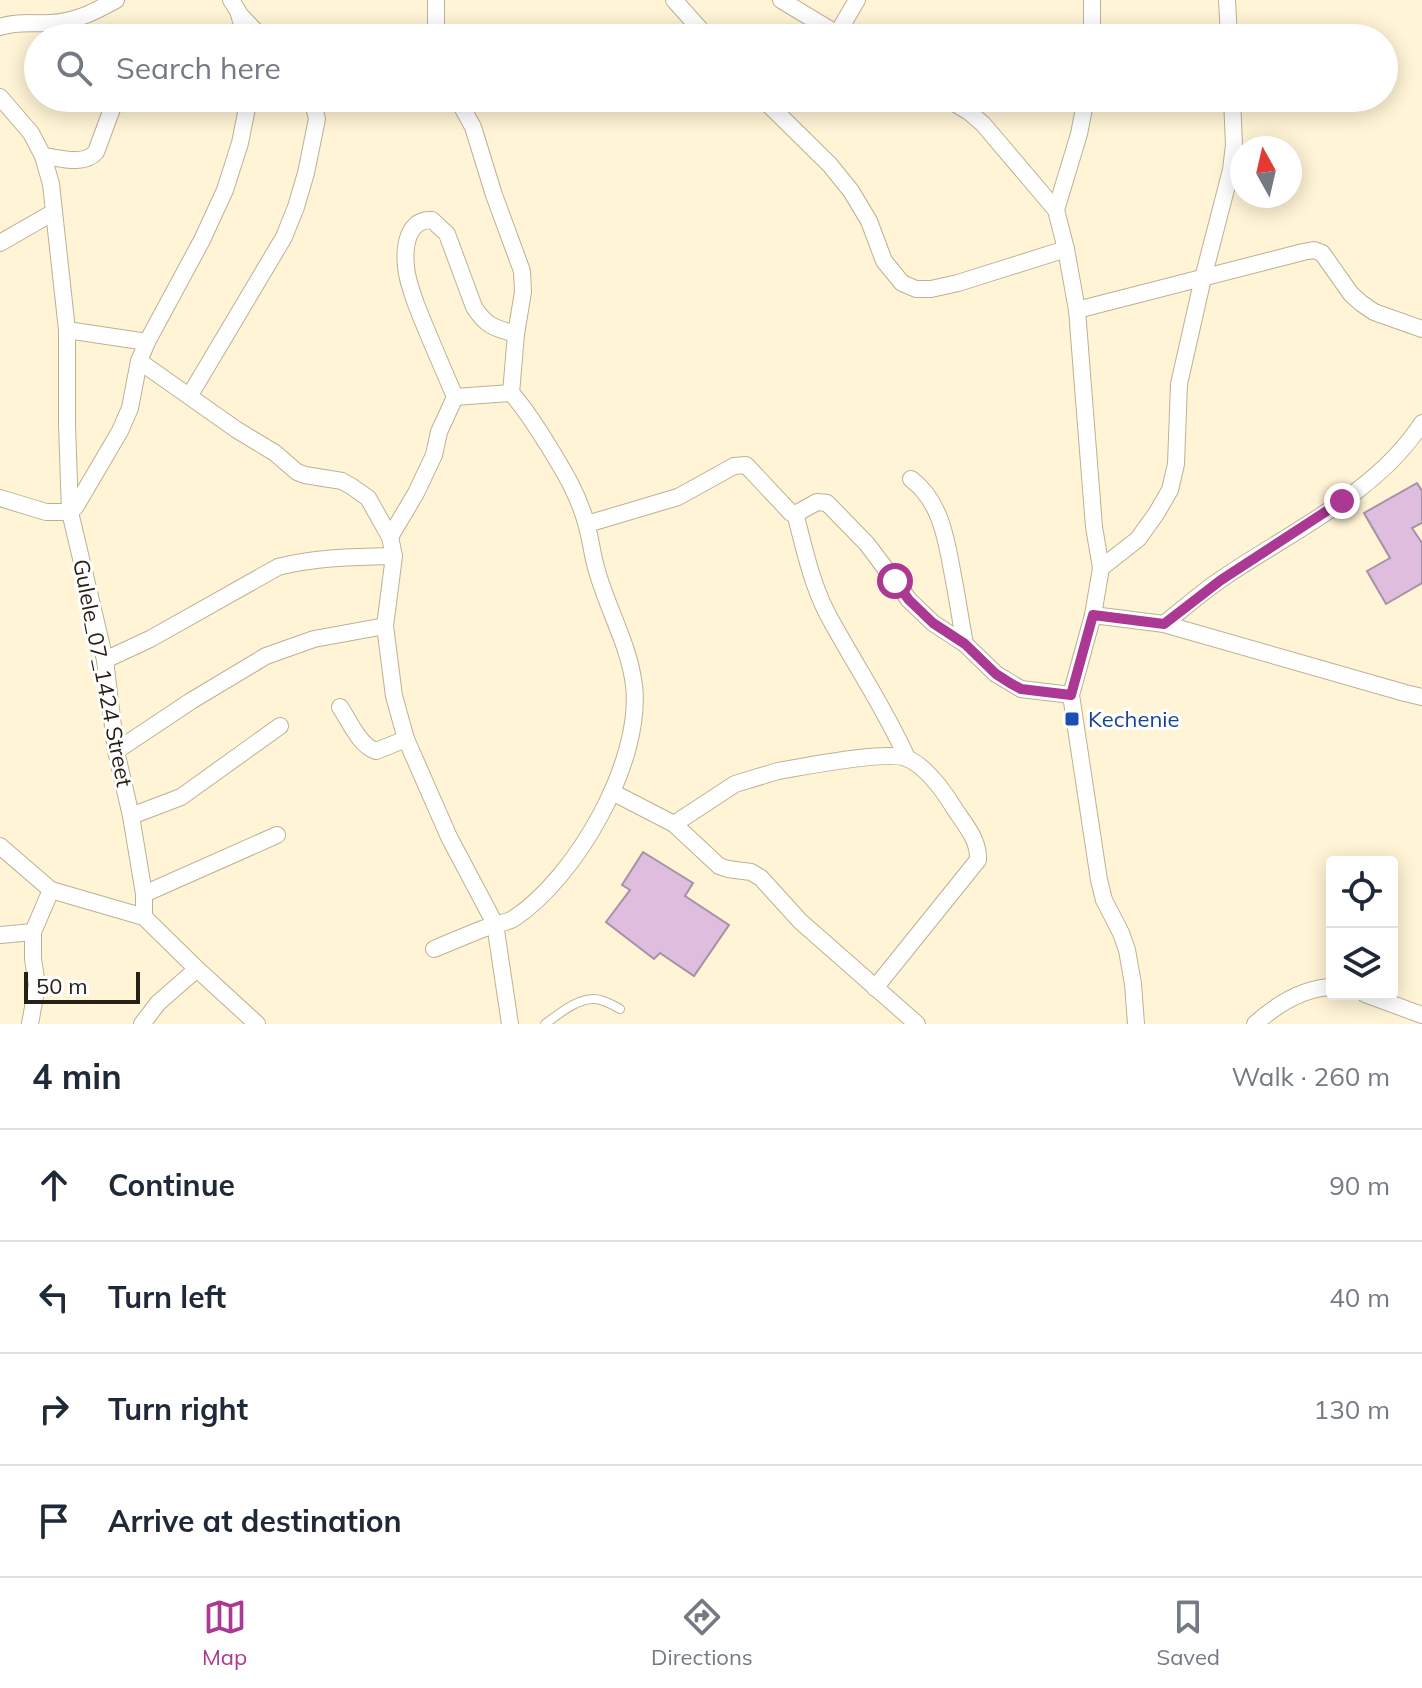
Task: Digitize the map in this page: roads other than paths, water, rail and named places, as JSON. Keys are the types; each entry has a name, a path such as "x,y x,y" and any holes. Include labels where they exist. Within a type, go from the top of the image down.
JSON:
{"street":[{"path":"0,27 11,23 72,21 116,0"},
{"path":"436,0 436,24"},
{"path":"674,0 695,24"},
{"path":"781,0 820,24"},
{"path":"846,24 857,0"},
{"path":"1092,0 1092,24"},
{"path":"1227,0 1228,24"},
{"path":"234,6 250,24"},
{"name":"Gulele_07_1424 Street","path":"0,97 31,133 43,156 51,184 67,330 70,512 105,660 116,751 144,894 144,917"},
{"path":"43,156 85,160 92,157 111,112"},
{"path":"0,498 46,512 70,512 76,506 120,431 130,408 139,361 147,342 225,190 246,112"},
{"path":"190,395 284,237 303,184 317,119 315,112"},
{"path":"465,112 473,127 498,209 522,271 523,292 511,393"},
{"path":"776,112 830,165 851,191 869,221 884,261 902,283 916,289 945,286 1066,249"},
{"path":"969,112 983,124 1056,210 1066,249 1077,310 1094,527 1101,568 1093,615 1071,695 1099,880 1104,900 1127,950 1136,1024"},
{"path":"1056,210 1083,112"},
{"path":"1101,568 1138,539 1170,490 1176,464 1179,384 1231,170 1233,112"},
{"path":"0,243 54,212"},
{"path":"390,537 434,455 439,432 455,397 420,312 406,268 407,241 419,222 432,220 447,234 481,318 490,327 516,334"},
{"path":"1077,310 1314,250 1322,253 1361,303 1374,312 1422,329"},
{"path":"67,330 147,342"},
{"path":"139,361 275,453 297,472 342,481 351,486 368,498 390,537 394,556 385,626 394,696 406,739 449,837 495,924 510,1024"},
{"path":"434,949 520,914 560,875 586,840 612,792 634,725 635,687 624,640 608,606 576,493 523,405 511,393 455,397"},
{"path":"1164,624 1221,580 1342,501 1390,463 1422,423"},
{"path":"587,524 678,497 734,466 746,465 791,513 811,504 827,503 867,544 909,600 933,623 965,644 996,674 1021,689 1071,695"},
{"path":"911,479 930,497 946,537 965,644"},
{"path":"795,513 812,575 827,612 907,758 938,784 979,849 978,860 875,988"},
{"path":"105,660 174,626 278,567 339,558 394,556"},
{"path":"1093,615 1164,624 1422,697"},
{"path":"116,751 266,656 314,639 385,626"},
{"path":"340,707 365,745 372,750 406,739"},
{"path":"131,816 181,797 280,726"},
{"path":"674,824 735,784 762,775 890,754 907,758"},
{"path":"612,792 674,824 719,866 751,872 761,878 800,921 917,1024"},
{"path":"144,894 277,835"},
{"path":"0,846 51,890 144,917 257,1024"},
{"path":"30,1024 37,985 33,932 51,890"},
{"path":"0,935 33,932"},
{"path":"142,1024 158,1003 197,969"},
{"path":"1255,1024 1270,1011 1300,994 1326,988"},
{"path":"1381,1000 1422,1015"}],"lane":[{"path":"545,1024 572,1005 594,999 606,1001 620,1009"}],"place":[{"name":"Kechenie","path":"1072,719"}]}
